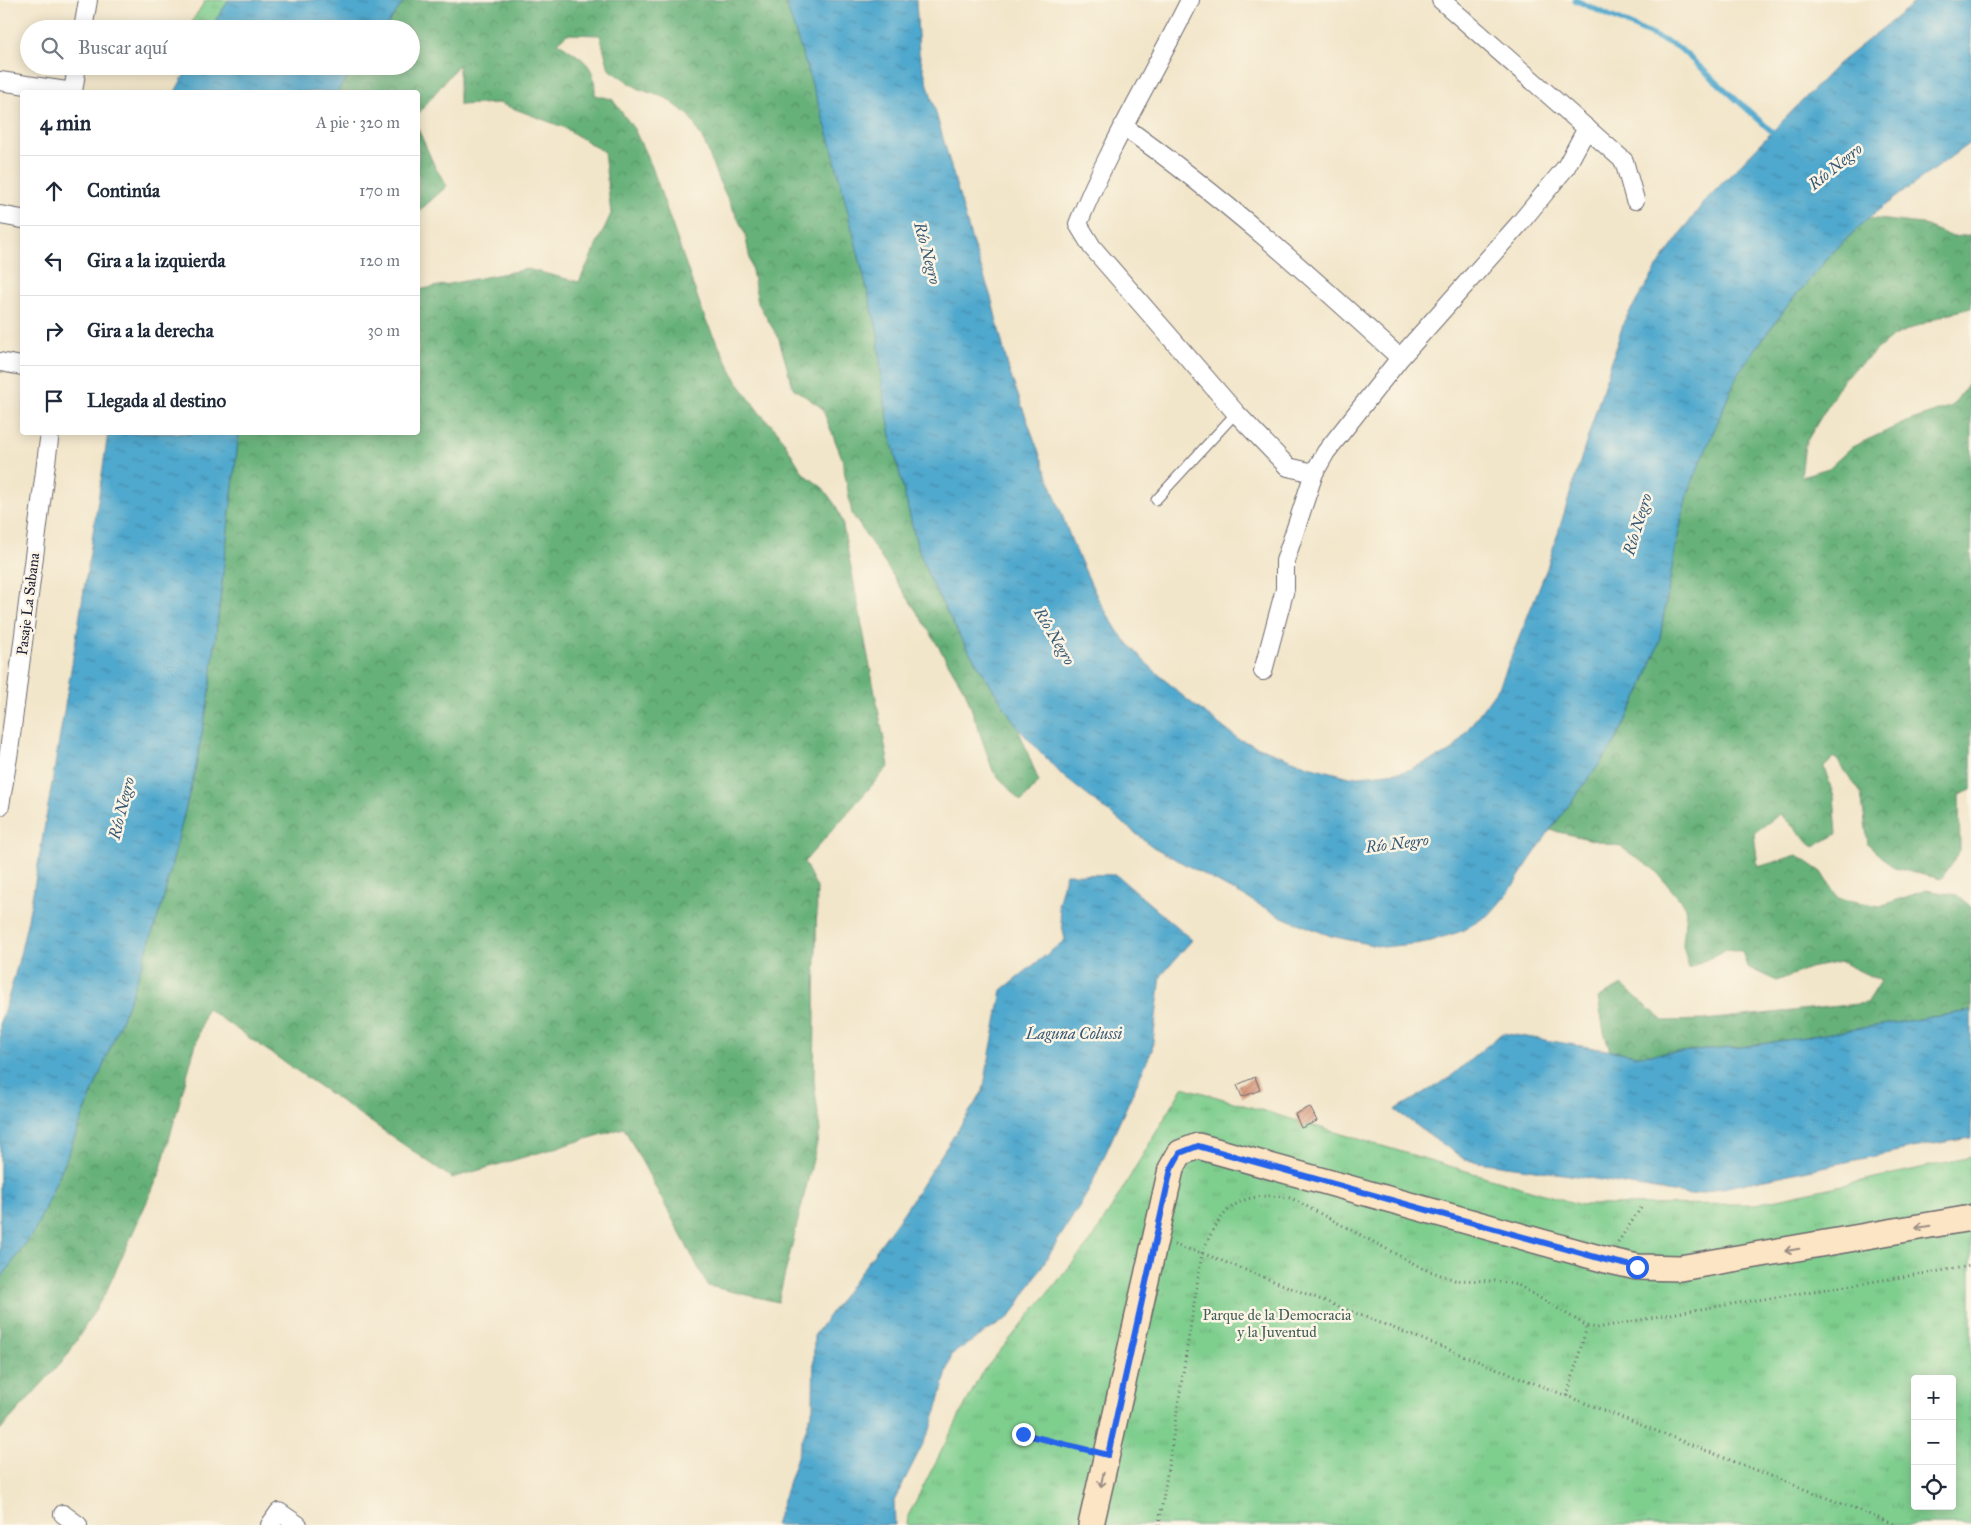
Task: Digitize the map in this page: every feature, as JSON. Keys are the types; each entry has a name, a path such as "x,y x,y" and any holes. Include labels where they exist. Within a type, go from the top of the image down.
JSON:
{"street":[{"path":"85,20 88,0"},
{"path":"1190,0 1161,58 1122,126 1078,224 1092,247 1236,413 1288,466 1314,473"},
{"path":"1441,0 1624,161 1635,200"},
{"path":"73,90 76,75"},
{"path":"0,81 60,90"},
{"path":"1122,126 1180,166 1293,259 1400,358"},
{"path":"1263,672 1285,589 1285,561 1314,473 1326,452 1400,358 1520,223 1566,167 1587,128"},
{"path":"0,215 20,219"},
{"path":"0,362 20,366"},
{"name":"Pasaje La Sabana","path":"0,806 5,750 50,435"},
{"path":"1091,1525 1171,1169 1180,1153 1198,1146 1637,1267 1680,1268 1971,1218"},
{"path":"63,1514 78,1525"},
{"path":"275,1519 298,1525"}],"lane":[{"path":"1156,500 1236,413"}],"path":[{"path":"1606,1260 1643,1205"},
{"path":"1154,1239 1202,1253 1896,1525"},
{"path":"1159,1525 1202,1253"},
{"path":"1567,1396 1587,1326"},
{"path":"1023,1434 1108,1455"}],"green space":[{"path":"206,0 229,0 216,20 193,20"},
{"path":"405,0 785,0 830,140 878,333 882,386 893,446 917,545 930,580 962,640 1018,728 1039,782 1021,802 993,771 966,693 925,624 852,514 842,458 822,408 793,388 779,339 758,303 745,233 717,177 707,148 690,116 666,98 639,89 609,69 600,35 567,34 558,42 581,58 590,68 595,84 595,95 612,99 634,129 652,167 705,319 738,383 759,412 778,432 803,473 823,488 836,506 842,521 889,766 804,862 817,888 814,1081 820,1131 778,1302 708,1286 624,1128 452,1178 206,1008 159,1175 106,1292 67,1356 0,1430 0,1280 35,1230 64,1164 134,988 162,904 196,766 209,696 239,435 420,435 420,290 527,269 579,282 611,214 604,152 563,127 499,103 459,105 459,64 420,112 420,90 338,90 349,75 420,75 420,20 391,20"},
{"path":"420,133 435,167 447,186 420,210"},
{"path":"1868,218 1922,224 1953,237 1971,235 1971,308 1947,314 1893,336 1844,378 1805,444 1801,476 1829,468 1852,447 1906,422 1952,406 1971,380 1971,790 1959,795 1960,851 1941,879 1894,868 1868,844 1861,793 1835,757 1824,767 1834,797 1837,834 1814,847 1780,814 1754,833 1758,867 1797,855 1822,872 1838,898 1880,906 1926,890 1957,895 1971,907 1971,1011 1735,1048 1637,1055 1610,1051 1604,1032 1598,998 1622,985 1664,1021 1705,1020 1867,1003 1881,981 1841,962 1809,968 1777,981 1747,967 1742,951 1726,950 1689,968 1683,945 1686,907 1655,870 1619,846 1550,830 1613,746 1642,688 1659,643 1675,550 1687,495 1738,373 1788,305 1831,254"},
{"name":"Parque de la Democracia y la Juventud","path":"1183,1087 1581,1205 1755,1204 1971,1157 1971,1525 907,1525 908,1516 981,1374 1094,1237"}],"water":[{"path":"229,0 405,0 391,20 216,20"},
{"name":"Río Negro","path":"785,0 916,0 919,53 972,241 991,297 1009,371 1072,542 1098,599 1119,633 1145,662 1184,697 1238,739 1308,766 1350,777 1406,771 1452,751 1500,685 1547,568 1624,321 1662,260 1703,203 1838,64 1918,0 1971,0 1971,142 1868,218 1831,254 1788,305 1738,373 1687,495 1675,550 1659,643 1642,688 1613,746 1550,830 1508,893 1490,914 1462,931 1424,943 1382,947 1331,936 1282,917 1153,847 1064,777 1018,728 962,640 930,580 917,545 893,446 882,386 878,333 830,140"},
{"path":"184,75 349,75 338,90 176,90"},
{"name":"Río Negro","path":"108,435 239,435 209,696 196,766 162,904 134,988 64,1164 35,1230 0,1280 0,1022 17,965 36,877"},
{"name":"Laguna Colussi","path":"1066,874 1116,875 1192,940 1161,976 1152,1050 1088,1192 1011,1316 952,1354 932,1426 894,1501 895,1525 775,1525 813,1407 814,1336 904,1212 983,1091 1002,990 1065,940 1058,905"},
{"path":"1971,1011 1971,1138 1927,1145 1690,1195 1465,1160 1395,1110 1449,1078 1502,1033 1637,1055 1735,1048"}],"building":[{"path":"1255,1077 1260,1090 1242,1097 1237,1085"},
{"path":"1310,1107 1317,1121 1301,1128 1295,1114"}],"waterway":[{"path":"1575,0 1678,47 1778,137"}],"route":[{"path":"1023,1434 1108,1455 1154,1239 1171,1169 1180,1153 1198,1146 1637,1267"}]}
